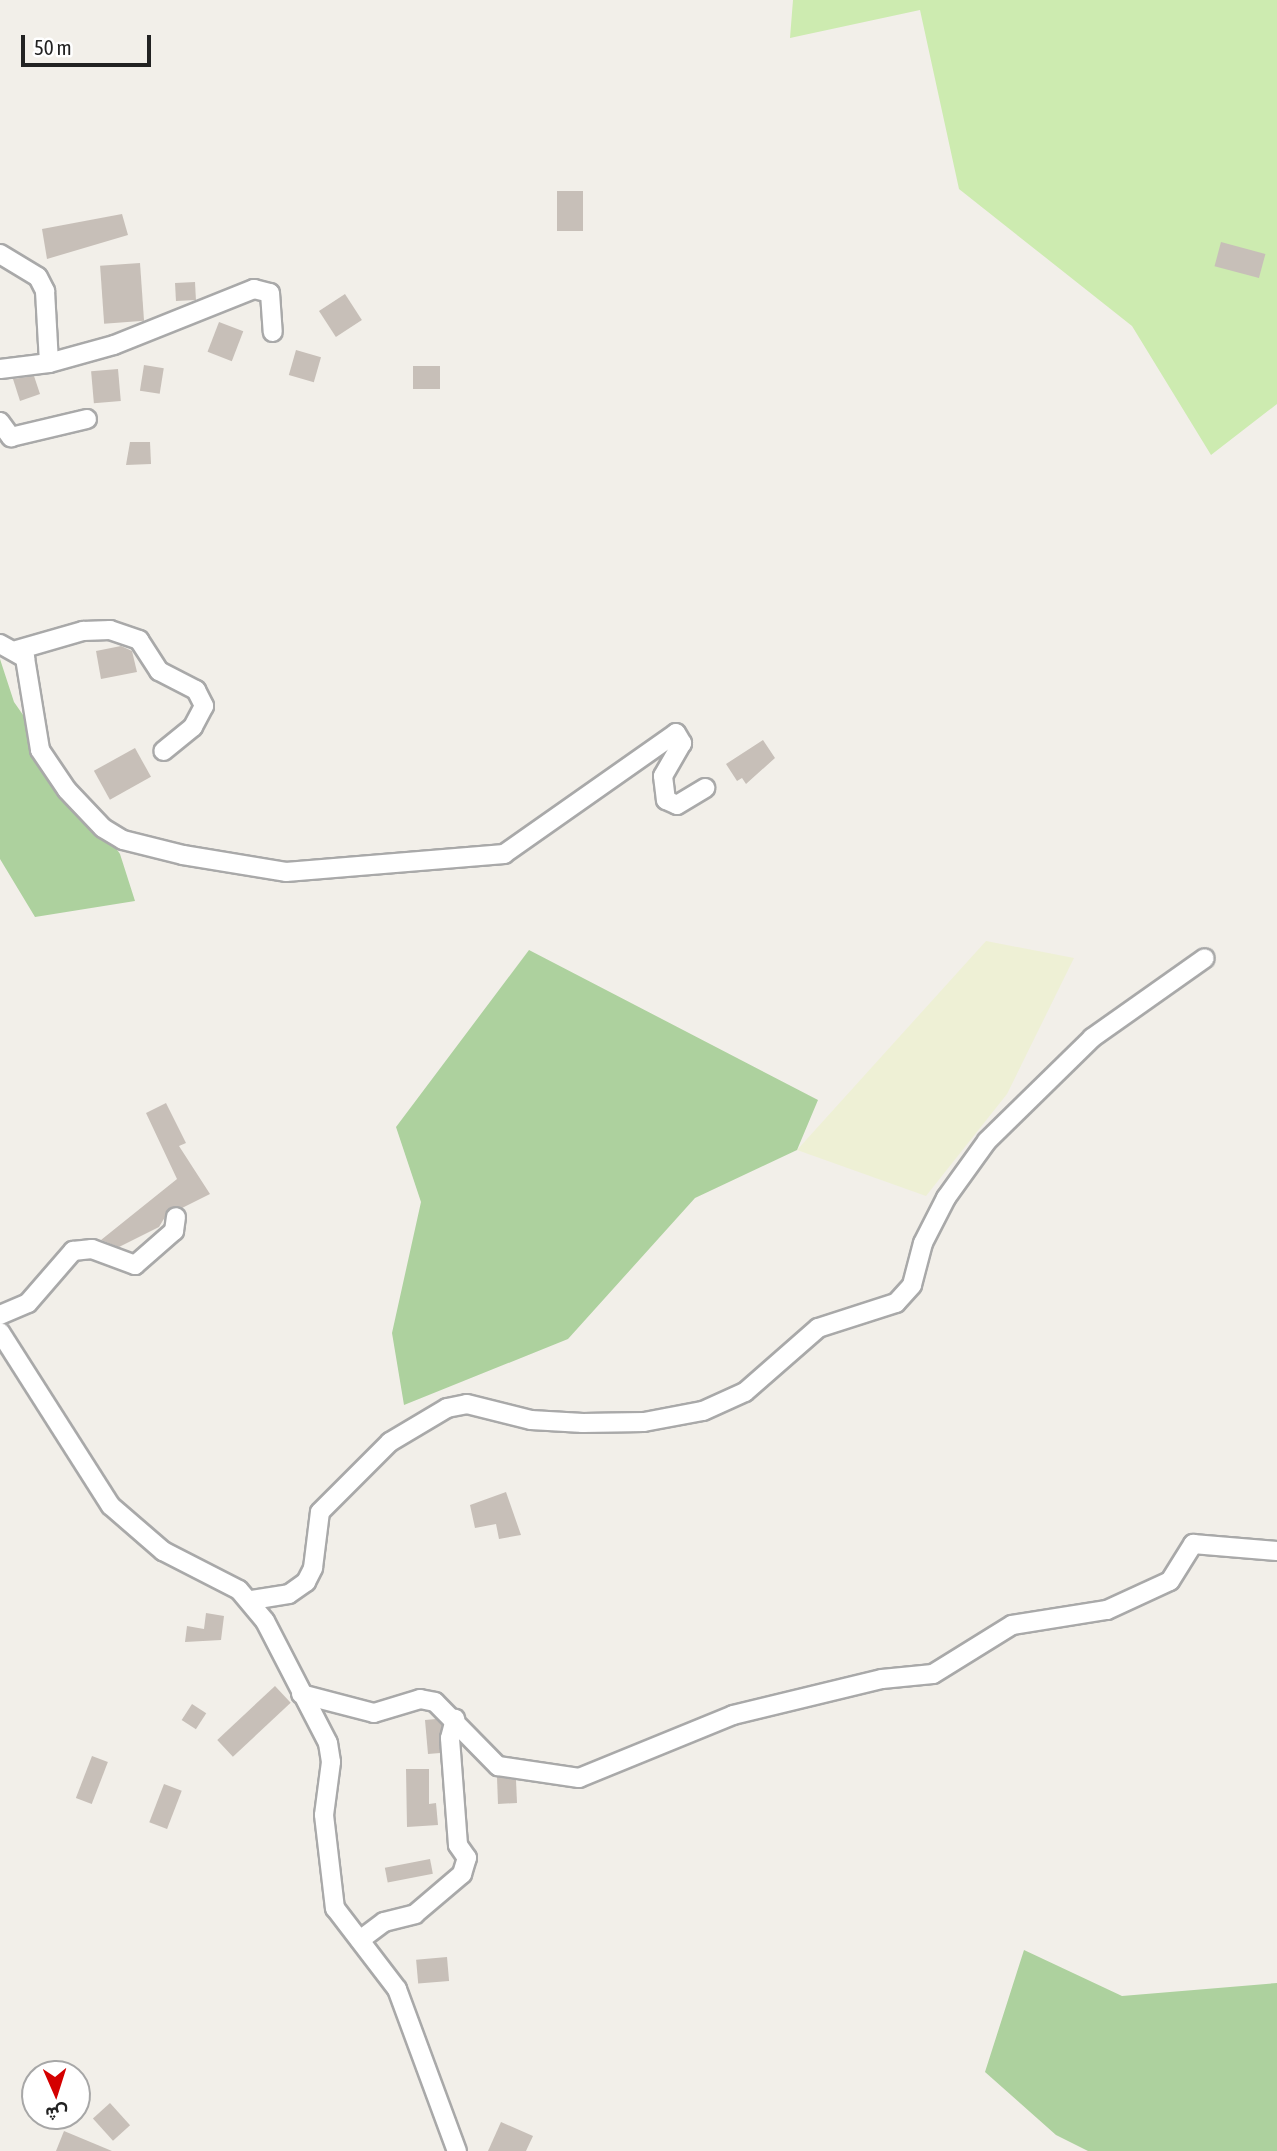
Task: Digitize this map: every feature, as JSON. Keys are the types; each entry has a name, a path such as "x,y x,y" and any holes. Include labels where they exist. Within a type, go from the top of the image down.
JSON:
{"street":[{"path":"0,254 38,276 46,291 50,363"},
{"path":"0,369 50,363 114,345 254,289 270,293 273,332"},
{"path":"0,422 11,437 87,419"},
{"path":"17,650 82,631 110,631 139,640 159,671 196,690 204,706 193,727 163,751"},
{"path":"0,644 17,650 25,658 40,750 53,772 103,828 123,840 183,855 286,872 504,854 676,733 682,743 663,776 666,800 677,805 705,789"},
{"path":"252,1600 289,1594 306,1582 313,1568 320,1512 390,1442 447,1408 467,1404 531,1420 583,1423 644,1422 703,1411 745,1392 818,1328 896,1303 912,1285 923,1242 946,1198 987,1141 1092,1038 1205,958"},
{"path":"0,1315 28,1303 73,1251 92,1249 135,1265 174,1231 176,1217"},
{"path":"0,1332 111,1506 163,1551 252,1600 301,1694 322,1728 331,1762 324,1815 330,1886 335,1908 397,1989 457,2151"},
{"path":"301,1694 374,1713 428,1700 455,1720 498,1766 579,1779 733,1715 882,1679 933,1674 1013,1625 1107,1610 1170,1581 1194,1544 1277,1550"},
{"path":"360,1940 384,1922 415,1914 462,1874 467,1858 458,1845 450,1738 455,1720"}],"green space":[{"path":"793,0 1277,0 1277,404 1211,455 1132,326 959,189 920,10 790,38"},
{"path":"0,659 14,702 120,854 135,901 35,917 0,859"},
{"path":"986,941 1074,958 1007,1094 926,1196 797,1150"},
{"path":"529,950 818,1100 797,1150 695,1198 568,1339 404,1405 392,1333 421,1202 396,1127"},
{"path":"1024,1950 1122,1996 1277,1983 1277,2151 1088,2151 1056,2135 985,2072"}],"building":[{"path":"557,191 583,191 583,231 557,231"},
{"path":"122,214 128,235 47,259 42,229"},
{"path":"1221,242 1265,254 1259,278 1215,266"},
{"path":"140,263 144,321 104,324 100,266"},
{"path":"195,282 196,300 176,301 175,283"},
{"path":"345,294 362,320 336,337 319,311"},
{"path":"219,322 243,331 232,361 208,352"},
{"path":"296,350 321,357 314,382 289,375"},
{"path":"144,365 164,368 160,394 140,391"},
{"path":"413,366 440,366 440,389 413,389"},
{"path":"118,369 121,401 94,403 91,371"},
{"path":"34,376 40,394 20,401 13,379"},
{"path":"130,442 150,442 151,464 126,465"},
{"path":"121,646 132,651 137,672 101,679 96,651"},
{"path":"763,740 775,758 746,784 742,778 737,781 726,764"},
{"path":"135,748 151,777 110,800 94,771"},
{"path":"166,1103 186,1143 179,1146 210,1194 182,1208 171,1207 159,1227 119,1247 101,1240 177,1179 146,1113"},
{"path":"506,1492 521,1535 499,1539 496,1524 475,1528 470,1505"},
{"path":"206,1613 224,1616 221,1640 185,1642 187,1626 204,1629"},
{"path":"275,1686 291,1703 233,1757 217,1740"},
{"path":"192,1704 206,1713 196,1729 182,1720"},
{"path":"436,1719 442,1725 440,1753 428,1754 425,1720"},
{"path":"92,1756 108,1762 92,1804 76,1798"},
{"path":"406,1769 429,1769 429,1804 436,1803 438,1825 407,1827"},
{"path":"497,1777 516,1780 517,1803 498,1804"},
{"path":"164,1784 182,1791 167,1829 149,1822"},
{"path":"430,1859 433,1874 388,1883 385,1868"},
{"path":"447,1957 449,1981 418,1984 416,1960"},
{"path":"110,2103 130,2125 113,2141 93,2118"},
{"path":"501,2122 533,2136 526,2151 488,2151"},
{"path":"64,2131 112,2151 56,2151"}]}
